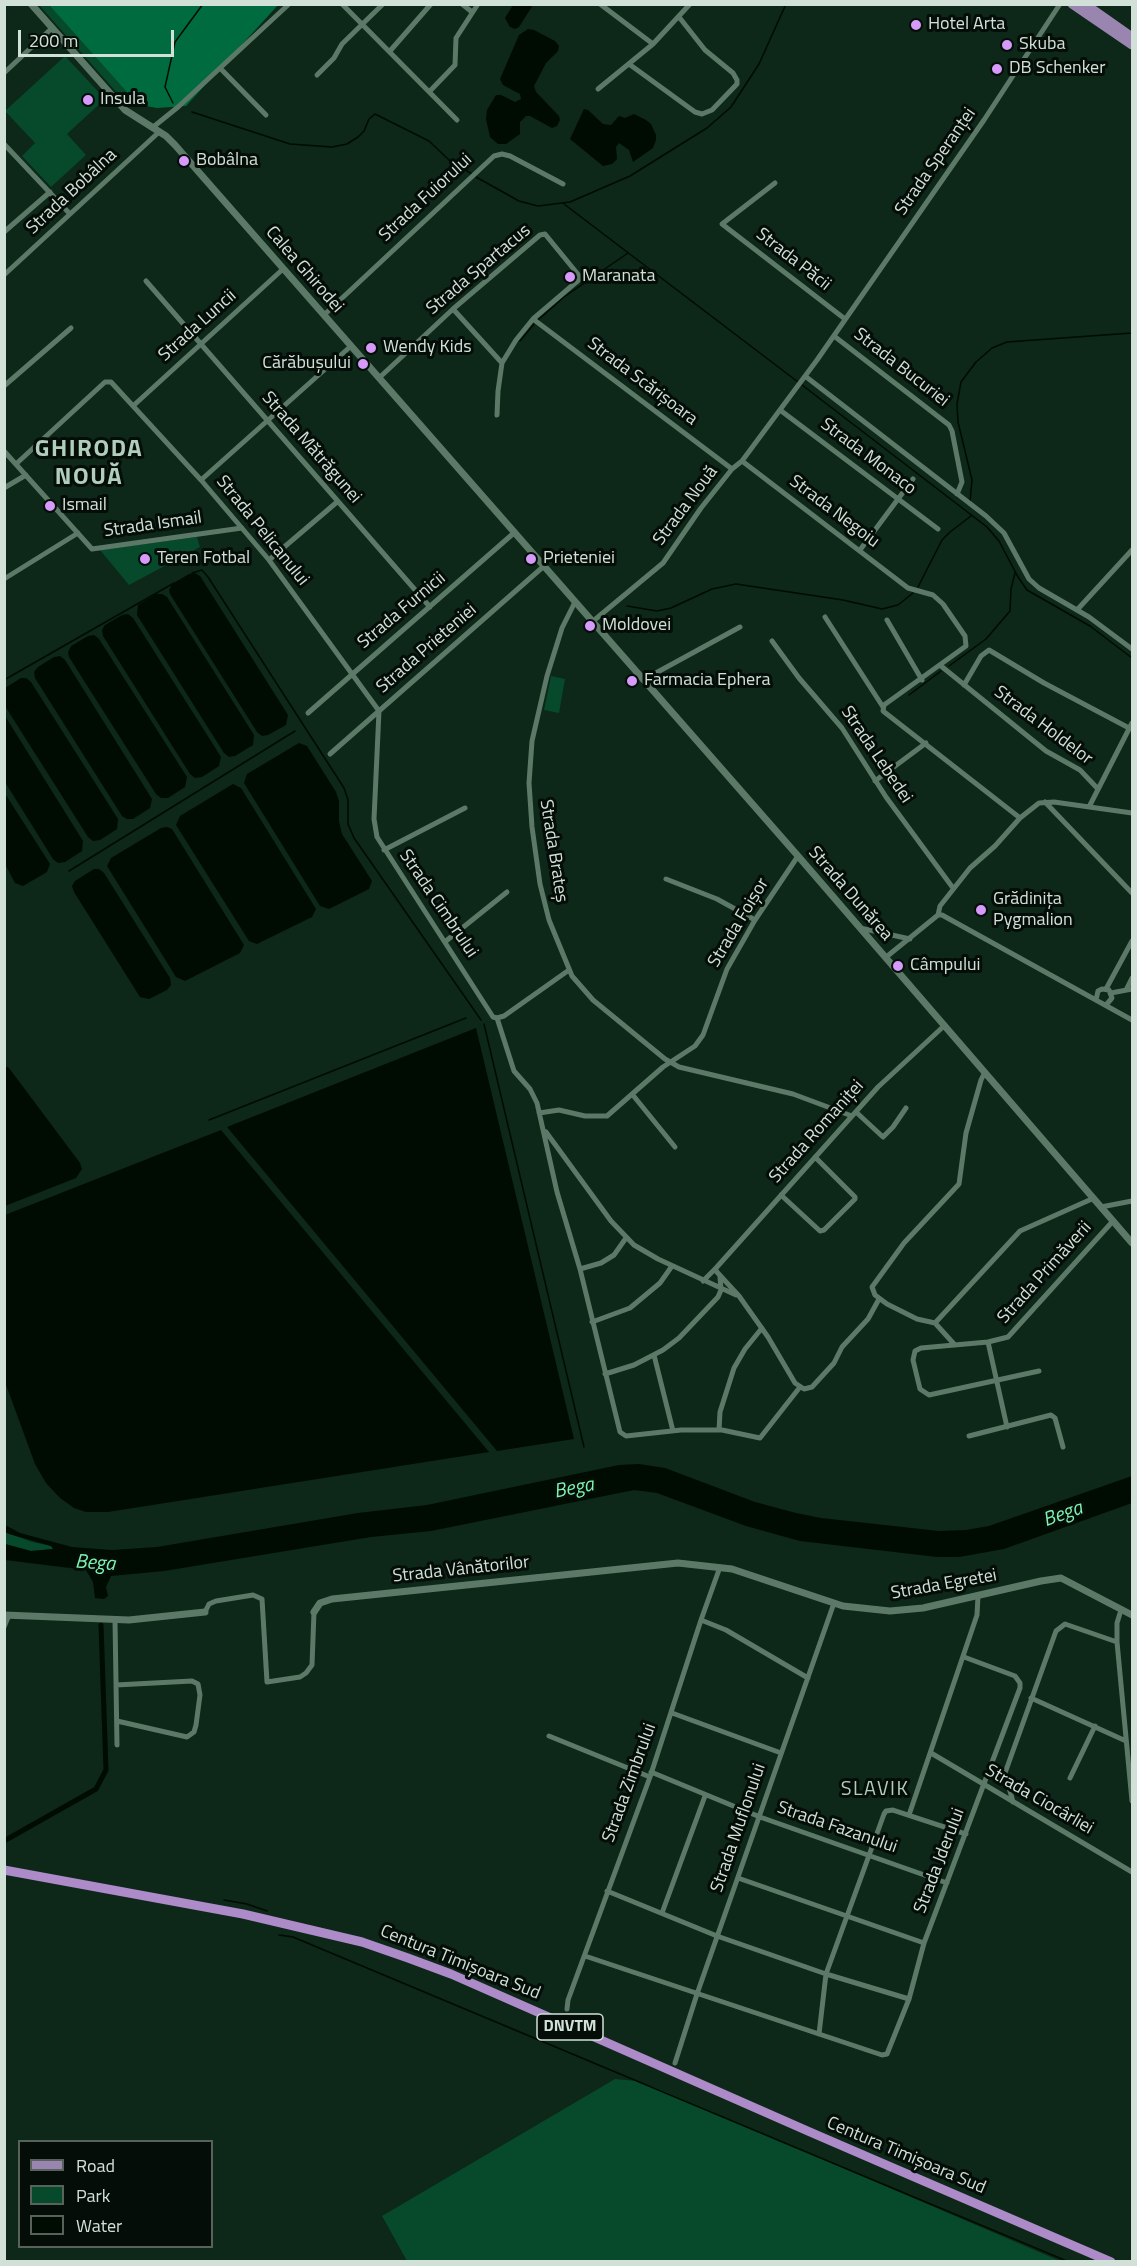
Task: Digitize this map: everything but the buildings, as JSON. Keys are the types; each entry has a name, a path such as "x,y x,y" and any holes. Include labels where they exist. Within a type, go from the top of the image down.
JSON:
{"highway":[{"name":"Centura Timișoara Sud","path":"4,1870 243,1914 362,1942 399,1955 451,1974 831,2142 1111,2262"}],"main road":[{"path":"1072,4 1132,45"},
{"path":"1084,4 1132,37"}],"street":[{"name":"Calea Ghirodei","path":"32,4 116,100 132,115 175,145 544,566"},
{"path":"152,128 289,4"},
{"path":"342,4 458,120"},
{"path":"317,75 328,65 342,44 382,4"},
{"path":"390,51 431,4"},
{"path":"462,4 472,12"},
{"path":"430,91 455,65 456,39 478,4"},
{"path":"600,4 653,44"},
{"path":"598,89 653,44 690,4"},
{"name":"Strada Speranței","path":"805,376 984,120 1060,4"},
{"path":"629,64 695,112 702,114 712,110 737,84 737,80 705,50 679,17"},
{"path":"4,73 52,28"},
{"path":"220,68 266,115"},
{"name":"Strada Bobâlna","path":"4,275 159,132"},
{"path":"5,147 70,214"},
{"name":"Strada Fuiorului","path":"324,315 494,156 506,154 563,184"},
{"name":"Strada Păcii","path":"775,183 722,224 845,319"},
{"path":"4,232 50,192"},
{"name":"Strada Spartacus","path":"379,378 453,309 540,235 545,234 581,278 533,319"},
{"name":"Strada Luncii","path":"133,406 283,269"},
{"name":"Strada Mătrăgunei","path":"146,281 430,607"},
{"path":"453,309 502,363"},
{"path":"497,415 502,363 516,339 533,319"},
{"name":"Strada Scărișoara","path":"533,319 732,469"},
{"path":"4,386 71,328"},
{"name":"Strada Bucuriei","path":"834,336 949,425 962,482 962,487 957,494"},
{"path":"201,480 351,346"},
{"path":"805,376 1004,533 1029,579 1047,595 1077,610 1132,649"},
{"name":"Strada Nouă","path":"592,622 663,563 732,469 742,461 805,376"},
{"name":"Strada Pelicanului","path":"16,464 108,381 201,480 269,560 379,711"},
{"name":"Strada Monaco","path":"780,410 938,529"},
{"name":"Strada Ismail","path":"4,451 92,549 242,528"},
{"name":"Strada Negoiu","path":"742,461 908,588 938,599 965,636 966,646 941,666"},
{"path":"4,488 26,475"},
{"path":"860,550 913,478"},
{"path":"269,560 337,501"},
{"name":"Strada Furnicii","path":"308,713 515,532"},
{"path":"4,579 78,533"},
{"path":"1077,610 1132,550"},
{"name":"Strada Dunărea","path":"544,566 986,1072 1132,1243"},
{"name":"Strada Prieteniei","path":"330,754 544,566"},
{"name":"Strada Brateș","path":"575,602 562,628 552,658 532,741 529,776 532,827 540,884 549,920 569,970 579,986 670,1063"},
{"path":"825,617 885,713 1020,818"},
{"path":"887,620 922,680"},
{"path":"643,680 740,627"},
{"name":"Strada Lebedei","path":"772,641 799,678 842,728 875,781 953,888"},
{"path":"964,685 981,656 989,650 1044,683 1131,726 1089,807"},
{"path":"883,707 941,666"},
{"name":"Strada Holdelor","path":"941,666 1046,751 1080,770 1098,789"},
{"name":"Strada Cimbrului","path":"379,711 374,819 377,837 494,1017 497,1018 514,1071 530,1089 539,1113 557,1192 580,1269 618,1429 622,1435 673,1431"},
{"path":"875,781 926,743"},
{"path":"1045,802 1132,893"},
{"path":"885,958 938,915 940,906 970,868 1033,806 1045,802 1132,813"},
{"path":"384,850 465,808"},
{"name":"Strada Foișor","path":"539,1113 559,1110 585,1116 607,1116 670,1063 695,1046 701,1039 727,969 755,920 798,856"},
{"path":"666,879 717,899 755,920"},
{"path":"446,941 507,892"},
{"path":"938,915 942,915 1132,1020"},
{"path":"860,928 910,939"},
{"path":"1106,1005 1110,1003 1109,991 1132,941"},
{"path":"497,1018 506,1015 569,970"},
{"path":"1096,1000 1098,991 1129,989 1132,978"},
{"name":"Strada Romaniței","path":"703,1281 878,1087 945,1025"},
{"path":"670,1063 683,1069 793,1094 854,1114 883,1137 906,1108"},
{"path":"957,1344 935,1323 909,1316 879,1299 873,1291 873,1284 914,1232 958,1184 966,1133 981,1080 986,1072"},
{"path":"632,1094 675,1147"},
{"path":"543,1128 626,1238 642,1250 672,1266 721,1290 739,1296"},
{"path":"781,1195 820,1231 824,1230 855,1199 815,1157"},
{"path":"935,1323 1020,1231 1094,1198"},
{"path":"1101,1207 1132,1201"},
{"name":"Strada Primăverii","path":"996,1380 929,1395 920,1389 913,1360 915,1351 921,1348 1004,1339 1113,1221"},
{"path":"580,1269 601,1263 614,1255 626,1238"},
{"path":"592,1322 630,1308 660,1283 672,1266"},
{"path":"605,1374 634,1365 654,1355 691,1328 718,1297 721,1290 717,1266"},
{"path":"720,1277 739,1296 800,1387 804,1389 812,1388 839,1356 842,1347 868,1320 879,1299"},
{"path":"718,1430 725,1389 734,1368 745,1349 762,1328"},
{"path":"988,1342 1007,1427"},
{"path":"654,1355 673,1431 718,1430 760,1438 800,1387"},
{"path":"996,1380 1040,1371"},
{"path":"969,1436 1053,1416 1063,1447"},
{"name":"Strada Vânătorilor","path":"205,1612 209,1604 216,1601 253,1595 262,1599 267,1682 300,1677 306,1673 312,1665 314,1612 320,1603 332,1599 655,1564 687,1563 720,1567"},
{"name":"Strada Egretei","path":"720,1567 744,1572 834,1603 899,1612 1061,1578 1132,1615"},
{"name":"Strada Zimbrului","path":"567,2009 567,2000 651,1775 720,1567"},
{"path":"909,1815 964,1657 977,1615 978,1596"},
{"name":"Strada Muflonului","path":"675,2063 834,1603"},
{"path":"1121,1610 1117,1623 1117,1642 1132,1801"},
{"path":"4,1627 7,1615 150,1620 205,1612"},
{"path":"115,1620 117,1745"},
{"path":"701,1620 726,1630 807,1678"},
{"path":"1013,1802 1005,1773 1056,1631 1065,1624 1117,1642"},
{"name":"Strada Jderului","path":"819,2034 882,2055 886,2054 909,1999 924,1943 1020,1688 1018,1679 1011,1674 964,1657"},
{"path":"116,1685 192,1681 198,1684 200,1695 194,1732 187,1737 117,1721"},
{"path":"1031,1698 1126,1741"},
{"path":"672,1713 782,1753"},
{"path":"1070,1778 1095,1726"},
{"name":"Strada Fazanului","path":"549,1736 760,1817 947,1883"},
{"name":"Strada Ciocârliei","path":"931,1753 1132,1872"},
{"path":"662,1912 705,1796"},
{"path":"585,1956 819,2034 826,1974 881,1818 886,1811 893,1810 966,1833"},
{"path":"738,1878 924,1943"},
{"path":"607,1891 717,1936 826,1974 909,1999"}],"green space":[{"path":"39,5 49,5 133,99 127,104"},
{"path":"49,5 278,5 186,106 157,108 146,106 133,99"},
{"path":"65,56 105,99 67,134 86,155 51,187 22,156 35,143 5,111"},
{"path":"197,537 200,547 129,585 100,550"},
{"path":"551,676 565,679 559,713 544,710"},
{"path":"5,1532 51,1546 54,1549 31,1551 5,1544"},
{"path":"615,2079 637,2081 659,2089 1060,2261 407,2261 382,2216"}],"water":[{"path":"513,5 533,5 519,27 515,29 510,27 505,18"},
{"path":"528,29 555,41 559,46 558,51 546,63 534,86 536,92 559,116 560,120 557,126 552,128 526,116 520,122 520,134 506,144 498,144 490,137 486,119 487,110 496,95 515,102 521,99 520,94 503,85 500,79 519,35"},
{"path":"584,109 603,124 611,125 619,116 625,118 634,114 646,120 651,124 656,135 653,148 633,162 629,150 619,143 616,147 617,159 612,164 603,166 570,139"},
{"path":"195,573 200,576 288,715 286,725 268,735 262,736 257,732 170,594 172,584"},
{"path":"156,594 167,597 254,735 253,745 235,756 229,757 224,753 137,615 138,605"},
{"path":"128,614 133,618 221,757 219,766 202,777 195,778 190,774 103,636 102,630 105,625"},
{"path":"94,635 99,639 187,777 185,787 168,798 161,798 156,794 69,657 68,652 71,646"},
{"path":"60,656 65,660 152,799 150,808 133,819 122,816 35,678 34,672 38,667"},
{"path":"21,678 26,678 31,682 118,819 117,829 100,840 93,841 88,837 5,706 5,688"},
{"path":"5,716 83,841 82,851 65,862 58,863 53,859 5,782"},
{"path":"299,743 307,746 336,792 342,834 372,881 369,889 329,909 320,906 244,783 247,774"},
{"path":"233,784 241,788 316,909 312,917 257,944 249,941 176,825 180,816"},
{"path":"4,792 50,864 47,872 23,886 15,883 5,864"},
{"path":"161,828 172,829 244,945 240,953 185,981 176,977 107,866 111,858"},
{"path":"94,869 99,869 104,873 170,978 171,985 167,990 149,999 140,997 74,892 72,886 75,881"},
{"path":"476,1028 574,1439 497,1451 227,1127"},
{"path":"5,1066 9,1068 80,1163 82,1169 76,1178 5,1206"},
{"path":"221,1130 489,1452 108,1512 86,1512 74,1508 60,1498 46,1483 35,1464 5,1382 5,1215"},
{"name":"Bega","path":"639,1464 665,1468 755,1502 796,1513 821,1518 939,1531 989,1526 1132,1476 1132,1503 1004,1549 959,1557 937,1557 800,1541 746,1526 657,1493 634,1490 431,1531 371,1537 164,1571 111,1576 106,1587 108,1596 104,1599 95,1598 93,1582 86,1570 5,1560 5,1544 31,1551 53,1549 51,1546 5,1532 5,1525 20,1533 72,1547 112,1550 157,1547 358,1513 427,1505 619,1465"}],"waterway":[{"path":"173,103 165,87 175,42 203,4"},
{"path":"476,177 519,201 538,206 570,202 630,176 707,128 731,107 759,64 786,4"},
{"path":"192,112 290,144 332,147 347,144 358,137 364,131 369,119 375,114 429,141 449,160 472,174"},
{"path":"564,204 798,382"},
{"path":"538,320 564,297 628,253"},
{"path":"520,341 534,324"},
{"path":"970,502 972,480 958,422 957,404 961,382 976,362 992,348 1007,342 1132,333"},
{"path":"802,385 987,527 999,541 1027,590 1090,626 1132,658"},
{"path":"918,587 942,540 971,516"},
{"path":"192,573 202,570 208,577 344,788 348,800 348,824 354,838 481,1020"},
{"path":"949,666 986,639 1010,611 1011,589 1015,573"},
{"path":"4,680 174,583"},
{"path":"627,606 657,611 671,608 712,589 736,584 843,600 882,609 898,605 913,593"},
{"path":"909,695 941,671"},
{"path":"69,871 295,731"},
{"path":"209,1120 466,1018"},
{"path":"484,1024 584,1447"},
{"path":"4,1841 96,1789 106,1770 101,1625"},
{"path":"224,1900 247,1904 267,1911"},
{"path":"279,1935 293,1937 1069,2262"}],"place":[{"name":"Hotel Arta","path":"916,25"},
{"name":"Skuba","path":"1007,45"},
{"name":"DB Schenker","path":"997,69"},
{"name":"Insula","path":"88,100"},
{"name":"Bobâlna","path":"184,161"},
{"name":"Maranata","path":"570,277"},
{"name":"Wendy Kids","path":"371,348"},
{"name":"Cărăbușului","path":"363,364"},
{"name":"Ismail","path":"50,506"},
{"name":"Teren Fotbal","path":"145,559"},
{"name":"Prieteniei","path":"531,559"},
{"name":"Moldovei","path":"590,626"},
{"name":"Farmacia Ephera","path":"632,681"},
{"name":"Grădinița Pygmalion","path":"981,910"},
{"name":"Câmpului","path":"898,966"}],"district":[{"name":"GHIRODA NOUĂ","path":"89,464"},
{"name":"SLAVIK","path":"875,1790"}]}
